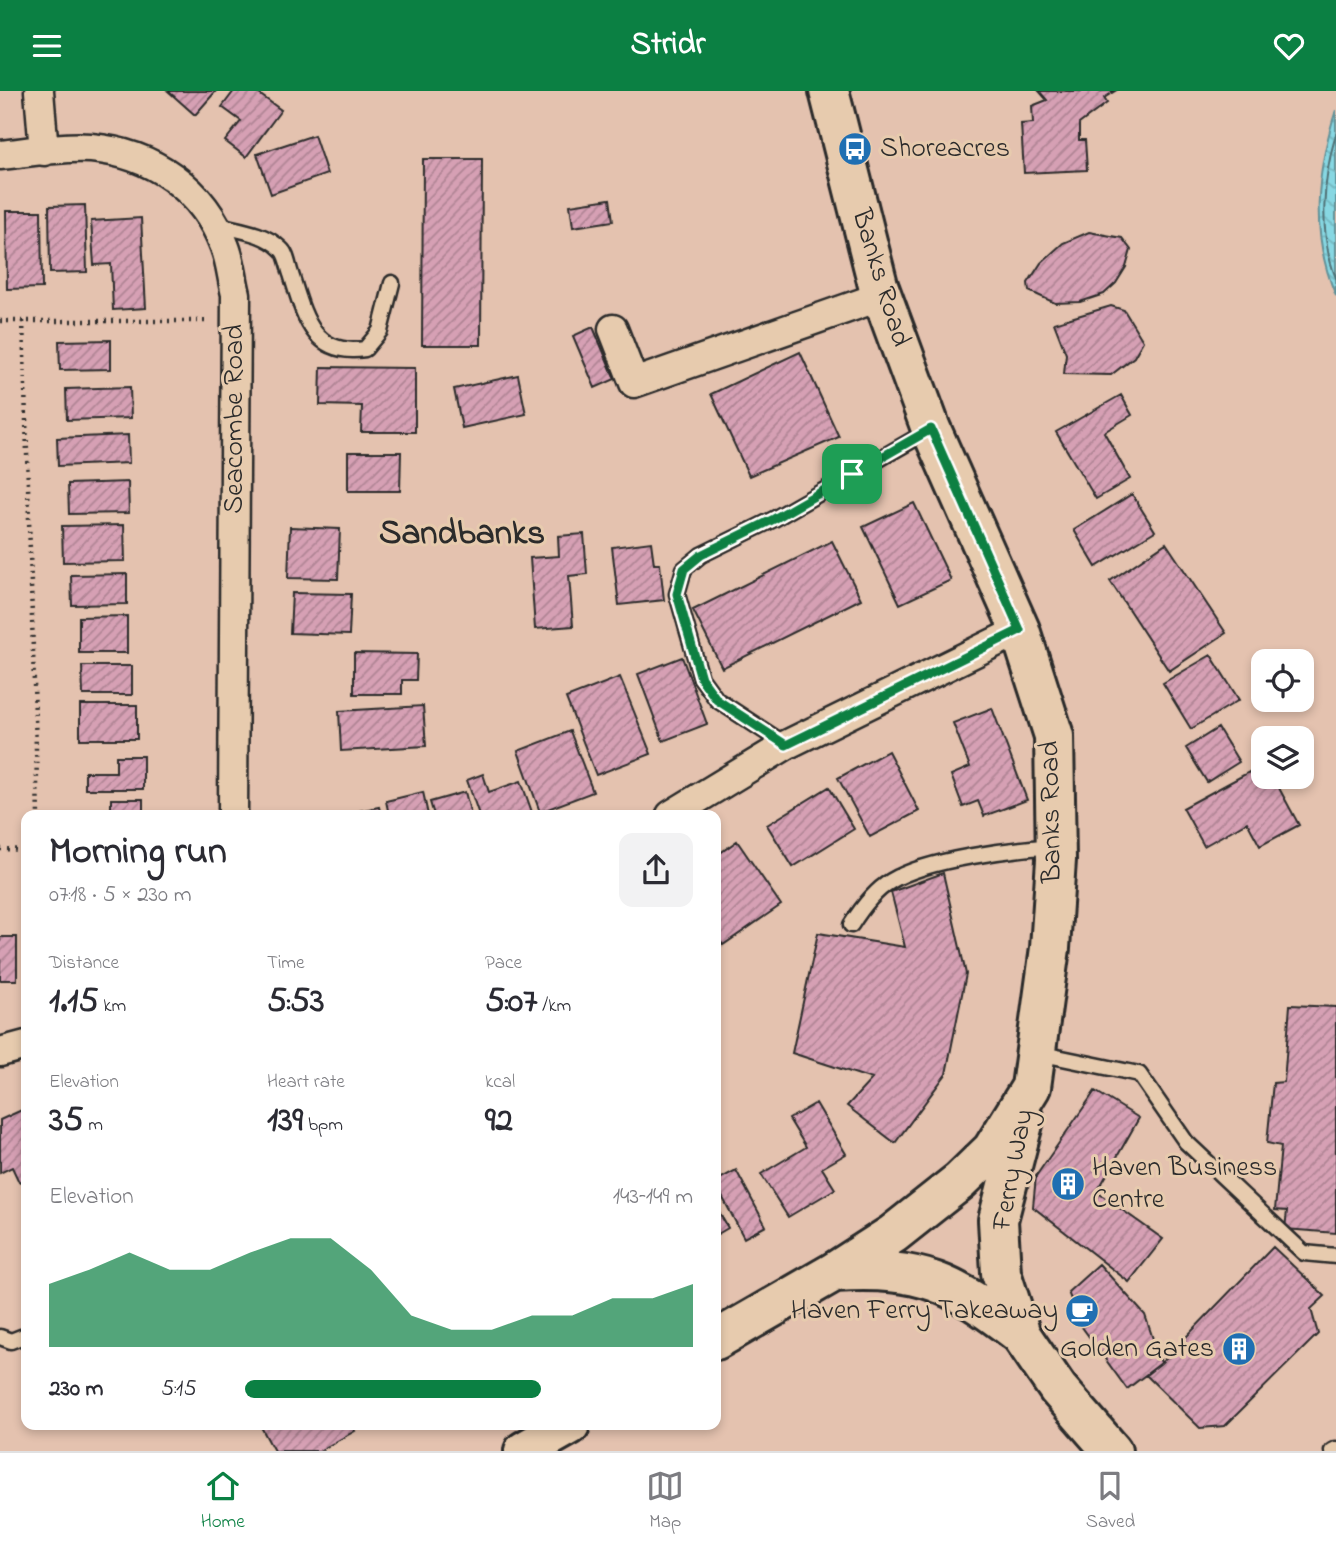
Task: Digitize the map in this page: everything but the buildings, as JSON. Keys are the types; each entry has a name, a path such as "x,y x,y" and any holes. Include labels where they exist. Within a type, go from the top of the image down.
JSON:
{"main road":[{"name":"Banks Road","path":"721,1337 834,1272 924,1212 992,1150 1034,1070 1049,959 1056,846 1054,736 1020,630 931,429 882,296 829,91"},
{"name":"Ferry Way","path":"1034,1070 998,1220 1001,1273 1021,1335 1058,1389 1112,1451"},
{"name":"Ferry Way","path":"834,1272 881,1271 943,1282 970,1296 1021,1335"},
{"path":"524,1451 561,1430"}],"street":[{"path":"39,91 44,151"},
{"name":"Seacombe Road","path":"0,155 91,148 136,157 181,180 213,223 225,247 236,294 233,810"},
{"path":"613,329 634,383 882,296"},
{"path":"679,810 786,745 1020,630"},
{"path":"0,1052 21,1046"}],"lane":[{"path":"213,223 268,237 284,251 307,323 327,345 345,352 365,349 380,331 392,283"},
{"path":"786,745 717,700 701,678 677,594 684,569 701,555 774,519 931,429"},
{"path":"851,925 876,892 906,873 1007,850 1056,846"},
{"path":"1034,1070 1139,1074 1186,1142 1294,1244 1304,1253 1336,1256"},
{"path":"0,1337 11,1341 21,1337"}],"path":[{"path":"0,321 235,321"},
{"path":"23,321 38,810"},
{"path":"0,849 21,850"}],"water":[{"path":"1336,110 1336,296 1322,249 1319,203 1324,157"}],"place":[{"name":"Shoreacres","path":"855,149"},
{"name":"Haven Business Centre","path":"1068,1184"},
{"name":"Haven Ferry Takeaway","path":"1082,1311"},
{"name":"Golden Gates","path":"1239,1349"}],"district":[{"name":"Sandbanks","path":"462,534"}],"route":[{"path":"931,429 1020,630 786,745 717,700 701,678 681,618 677,594 684,569 701,555 774,519 852,474 931,429"}]}
